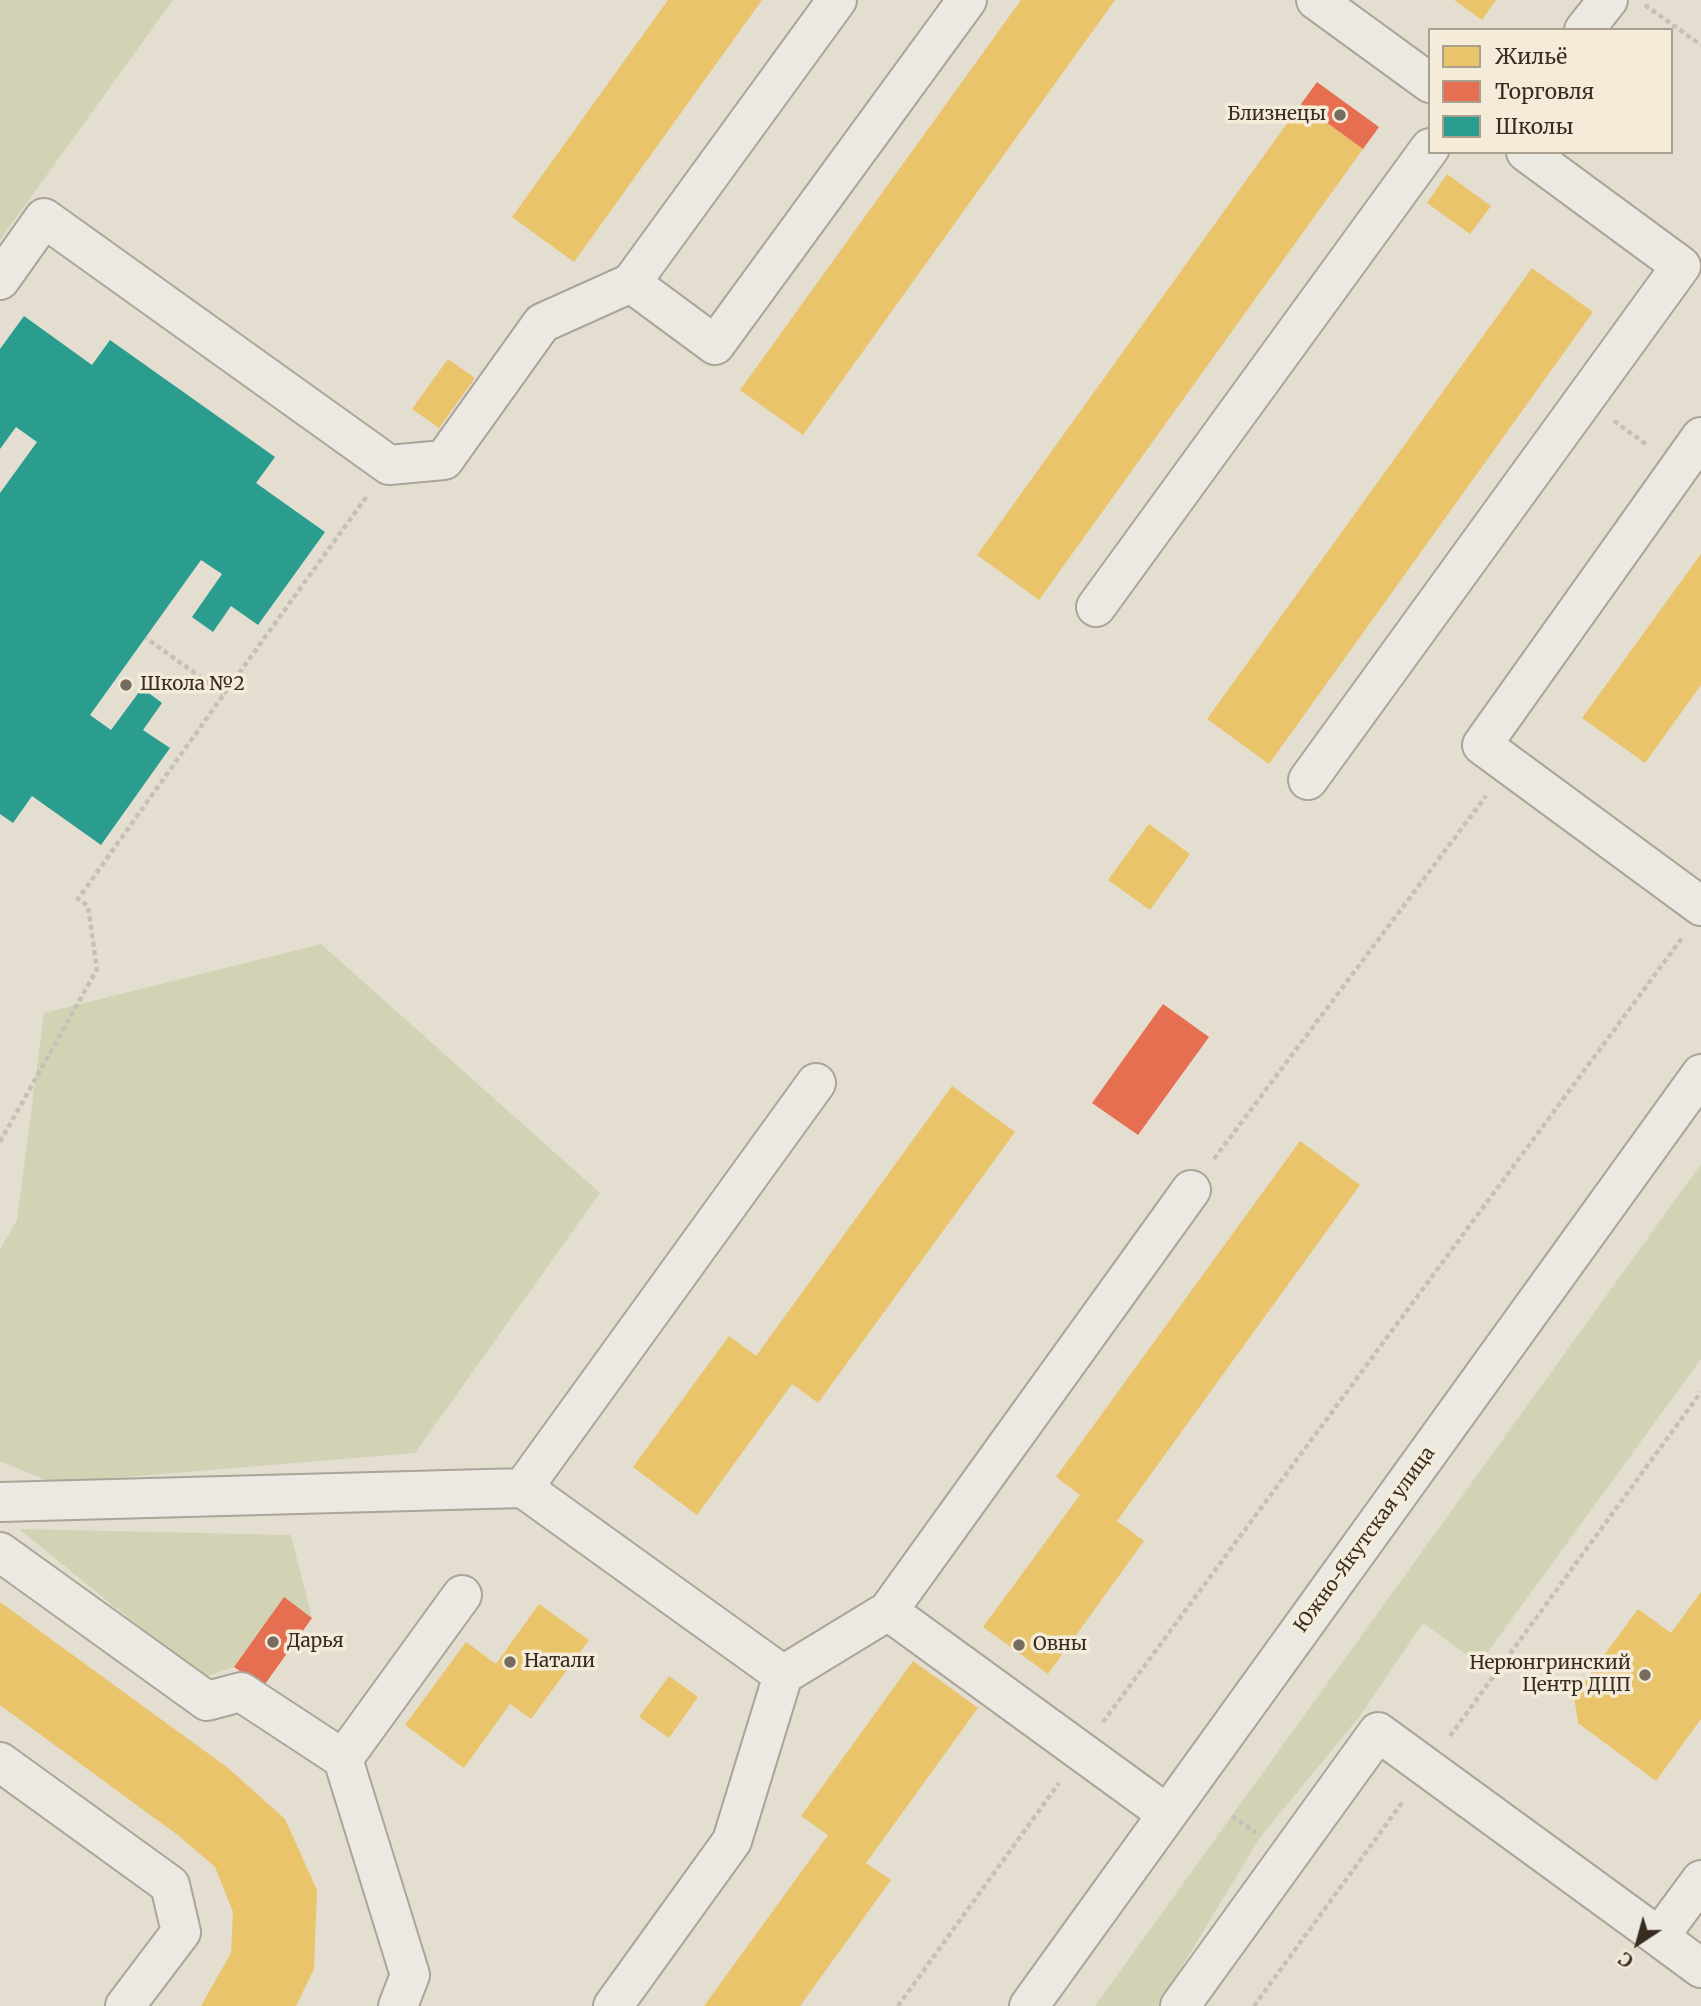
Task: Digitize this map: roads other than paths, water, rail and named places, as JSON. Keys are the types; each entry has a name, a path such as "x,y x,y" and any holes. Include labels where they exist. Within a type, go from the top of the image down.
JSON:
{"street":[{"path":"0,280 44,218 389,465 443,460 542,323 631,283 837,0"},
{"path":"631,283 715,345 967,0"},
{"path":"1316,0 1428,82"},
{"path":"1586,28 1608,0"},
{"path":"1096,607 1428,151"},
{"path":"1308,780 1681,265 1528,154"},
{"path":"1693,920 1482,745 1701,436"},
{"name":"Южно-Якутская улица","path":"1029,2006 1701,1074"},
{"path":"523,1488 816,1083"},
{"path":"613,2006 732,1841 783,1675 888,1611 1191,1191"},
{"path":"0,1503 523,1488 783,1675"},
{"path":"0,1552 207,1701 241,1692 343,1759 410,1975 398,2006"},
{"path":"343,1759 461,1595"},
{"path":"888,1611 1167,1814"},
{"path":"1180,2006 1378,1732 1701,1968"},
{"path":"0,1762 170,1885 181,1932 125,2006"},
{"path":"1659,1937 1701,1880"}],"place":[{"name":"Близнецы","path":"1340,115"},
{"name":"Школа №2","path":"126,685"},
{"name":"Дарья","path":"273,1642"},
{"name":"Овны","path":"1019,1645"},
{"name":"Натали","path":"510,1662"},
{"name":"Нерюнгринский Центр ДЦП","path":"1645,1675"}]}
